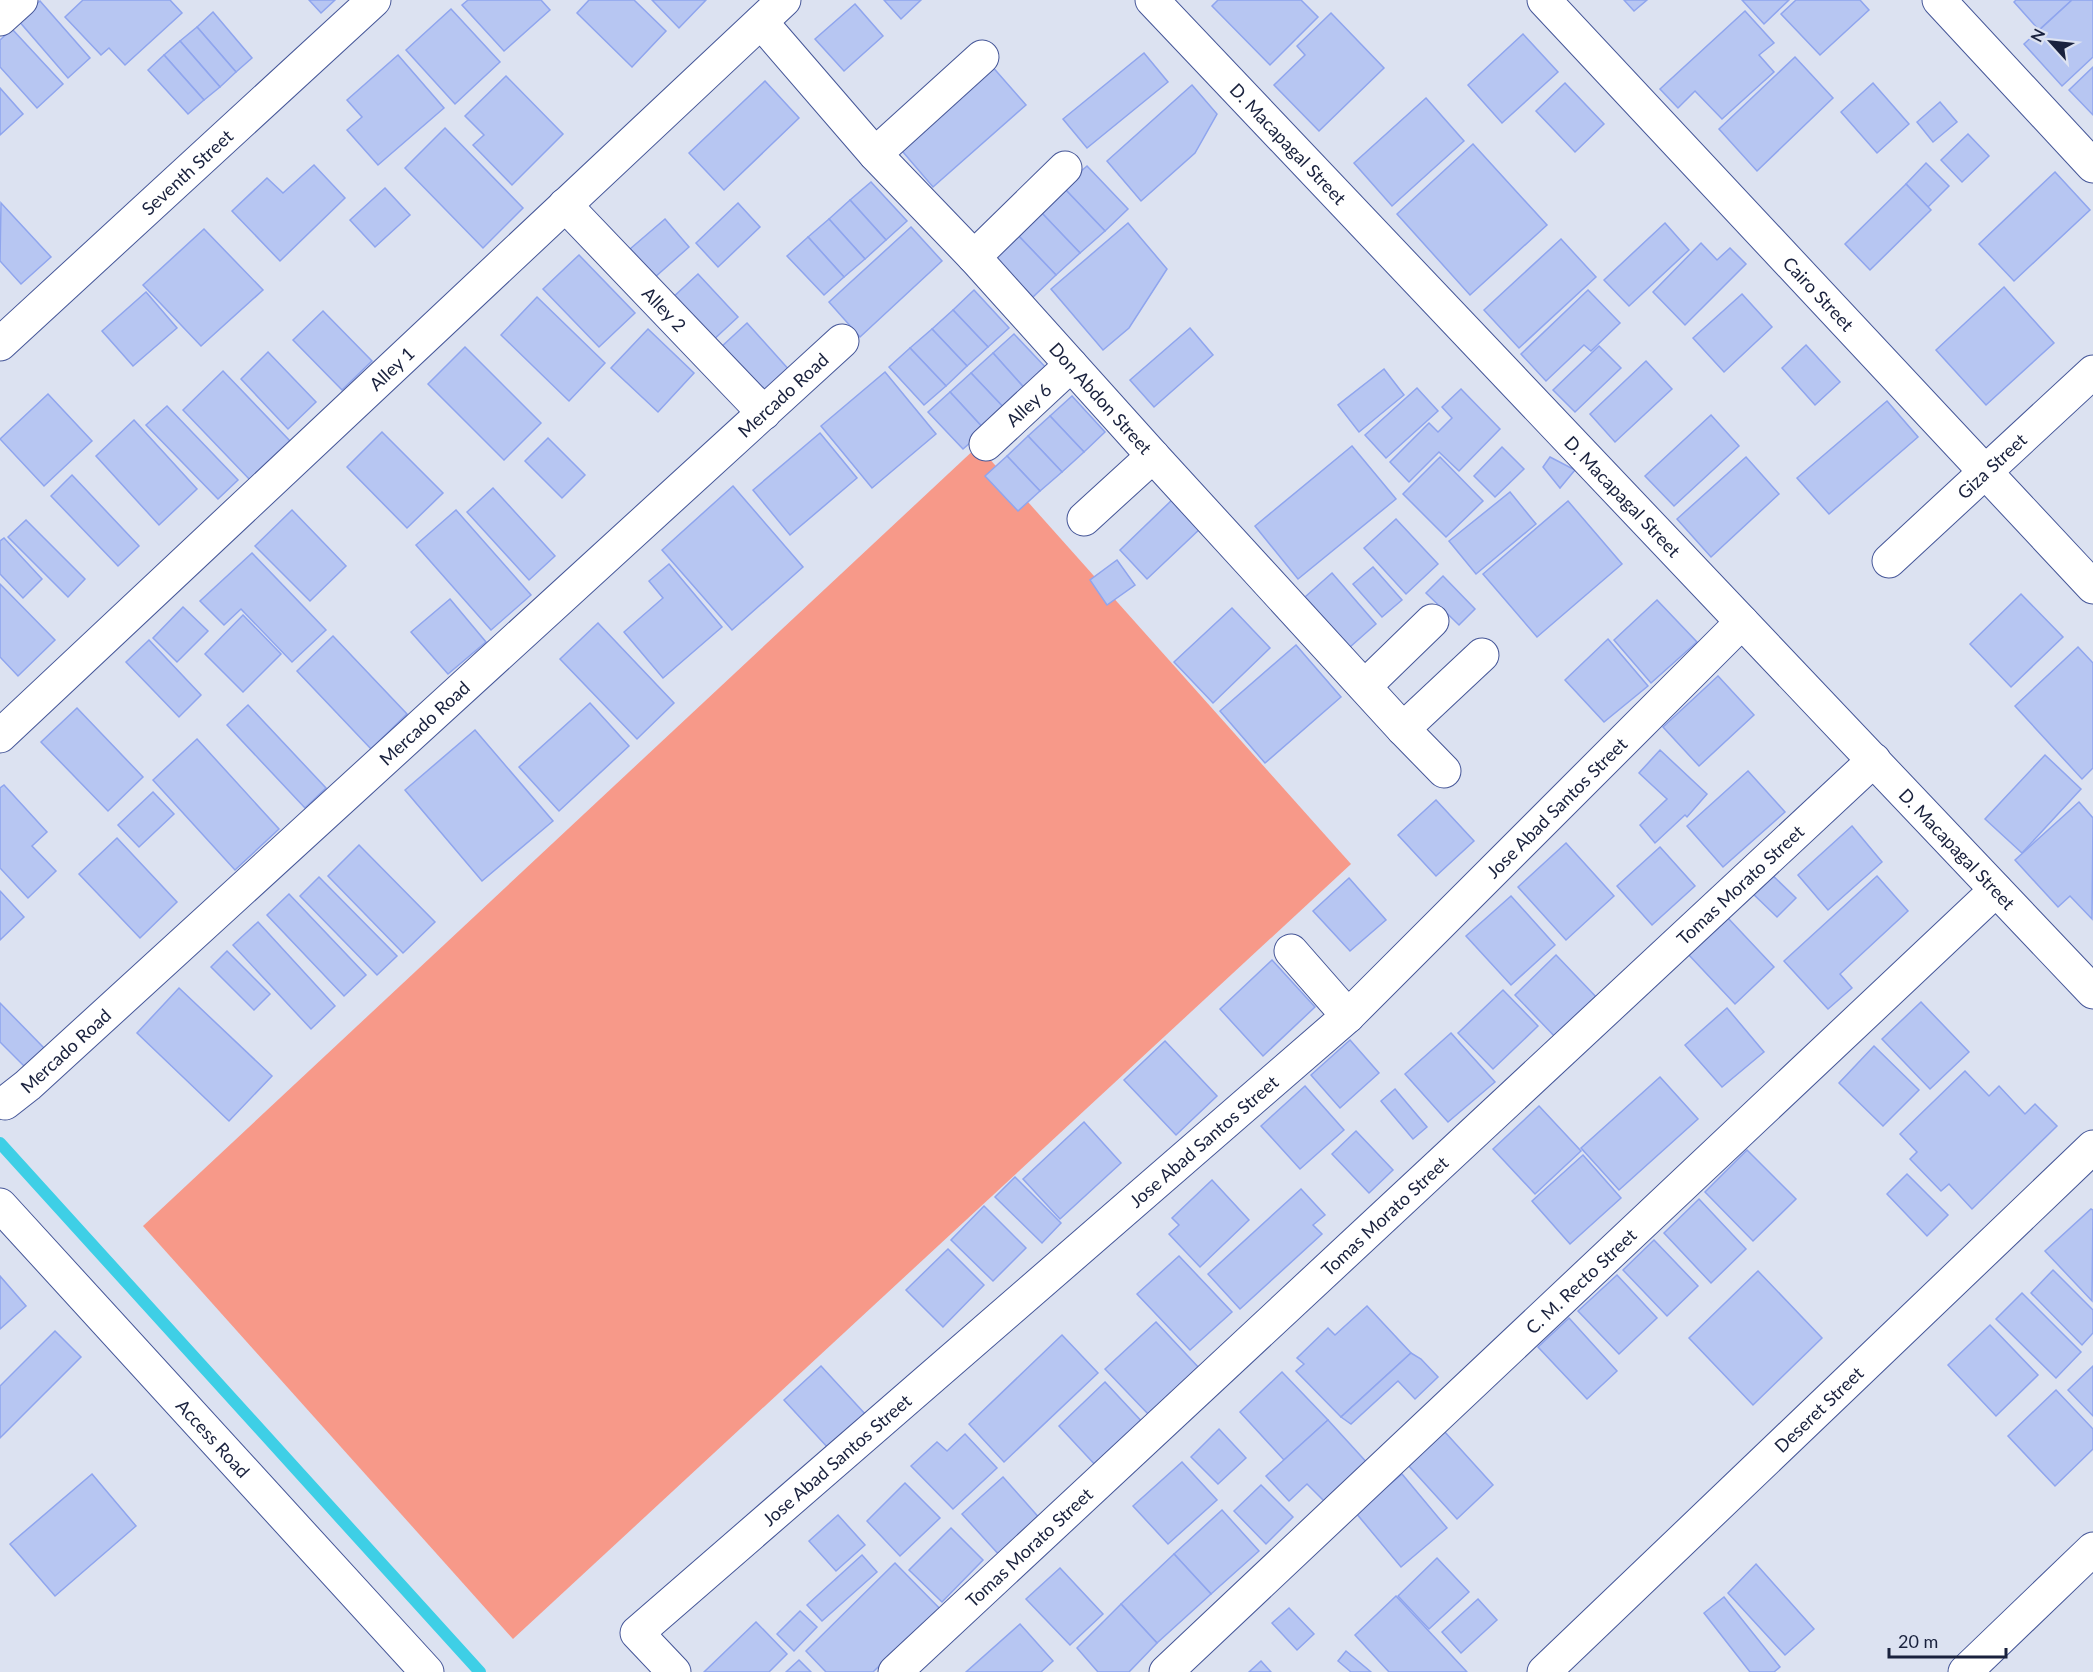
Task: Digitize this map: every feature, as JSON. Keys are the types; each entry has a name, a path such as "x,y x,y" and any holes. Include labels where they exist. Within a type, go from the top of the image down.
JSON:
{"street":[{"path":"0,19 21,0"},
{"name":"Seventh Street","path":"0,344 374,0"},
{"name":"Alley 1","path":"0,736 784,0"},
{"name":"D. Macapagal Street","path":"1152,0 2093,992"},
{"name":"Cairo Street","path":"1544,0 2093,587"},
{"path":"1939,0 2093,166"},
{"name":"Don Abdon Street","path":"761,22 875,154 974,256 1153,456 1443,771"},
{"path":"875,154 982,57"},
{"path":"974,256 1065,168"},
{"name":"Alley 2","path":"565,205 764,413"},
{"name":"Mercado Road","path":"5,1103 28,1085 842,341"},
{"name":"Alley 6","path":"986,444 1071,365"},
{"name":"Giza Street","path":"1889,561 2093,372"},
{"path":"1084,519 1153,456"},
{"path":"1365,686 1432,621"},
{"name":"Jose Abad Santos Street","path":"674,1672 637,1633 1348,1016 1743,622"},
{"path":"1403,729 1482,655"},
{"name":"Tomas Morato Street","path":"895,1672 1874,760"},
{"name":"C. M. Recto Street","path":"1166,1672 1996,890"},
{"path":"1291,951 1348,1016"},
{"name":"Deseret Street","path":"1544,1672 2093,1147"},
{"name":"Access Road","path":"0,1205 427,1672"},
{"path":"1965,1672 2093,1549"}],"shaded area":[{"path":"978,446 1351,864 513,1639 143,1226"}],"building":[{"path":"83,0 170,0 182,13 125,65 109,48 101,55 65,17"},
{"path":"309,0 335,0 321,13"},
{"path":"468,0 541,0 550,10 504,51 462,5"},
{"path":"589,0 634,0 666,31 632,67 577,13"},
{"path":"652,0 706,0 679,28"},
{"path":"884,0 921,0 901,19"},
{"path":"1218,0 1301,0 1318,17 1270,65 1212,6"},
{"path":"1624,0 1647,0 1634,11"},
{"path":"1742,0 1789,0 1764,24"},
{"path":"1796,0 1860,0 1869,10 1820,55 1781,14"},
{"path":"2016,0 2072,0 2039,30 2014,2"},
{"path":"2072,0 2093,0 2093,57 2062,86 2024,44"},
{"path":"40,1 90,58 68,78 18,20"},
{"path":"855,4 883,36 844,71 815,39"},
{"path":"451,9 500,62 455,104 406,50"},
{"path":"1745,11 1774,43 1759,55 1774,72 1722,119 1695,91 1678,108 1660,89"},
{"path":"213,12 252,58 236,72 197,27"},
{"path":"1331,13 1384,68 1319,131 1274,85 1305,55 1297,46"},
{"path":"197,27 236,72 220,87 180,41"},
{"path":"12,29 63,84 37,108 0,67 0,40"},
{"path":"1523,34 1558,72 1502,123 1468,85"},
{"path":"180,41 220,87 204,100 164,55"},
{"path":"1144,53 1168,82 1087,148 1063,119"},
{"path":"164,55 204,100 188,114 148,70"},
{"path":"398,55 444,108 378,165 347,130 362,117 347,100"},
{"path":"1795,57 1833,98 1757,171 1719,129"},
{"path":"990,64 1026,105 933,187 897,145"},
{"path":"2093,67 2093,115 2069,90"},
{"path":"506,76 563,134 512,185 473,145 484,135 465,116"},
{"path":"765,81 799,118 724,190 689,153"},
{"path":"1565,83 1604,124 1575,152 1536,111"},
{"path":"1873,83 1909,124 1877,153 1841,112"},
{"path":"1192,85 1217,114 1195,153 1141,201 1107,161"},
{"path":"0,88 23,114 0,135"},
{"path":"1426,98 1464,141 1392,206 1354,163"},
{"path":"1940,102 1957,122 1933,142 1917,122"},
{"path":"445,128 523,208 483,248 405,168"},
{"path":"1968,134 1989,156 1962,182 1941,160"},
{"path":"1473,144 1547,225 1470,295 1397,214"},
{"path":"1926,163 1949,186 1928,207 1906,184"},
{"path":"314,165 345,198 280,261 232,211 267,178 283,193"},
{"path":"1087,166 1128,209 1105,231 1063,187"},
{"path":"2055,172 2090,210 2014,281 1979,244"},
{"path":"871,182 907,221 886,240 850,200"},
{"path":"1906,184 1931,210 1870,270 1845,244"},
{"path":"1063,187 1105,231 1080,253 1039,210"},
{"path":"385,188 410,215 375,247 350,220"},
{"path":"850,200 886,240 865,259 829,219"},
{"path":"1,203 51,257 21,284 0,261"},
{"path":"738,203 760,227 718,267 696,243"},
{"path":"1039,210 1080,253 1056,275 1015,232"},
{"path":"665,219 689,247 654,278 630,249"},
{"path":"829,219 865,259 844,277 808,237"},
{"path":"1128,223 1167,269 1129,328 1103,350 1051,289"},
{"path":"1665,223 1689,250 1629,306 1604,280"},
{"path":"911,227 942,261 860,337 829,302"},
{"path":"204,229 263,290 201,346 143,285"},
{"path":"1015,232 1056,275 1033,297 991,254"},
{"path":"808,237 844,277 824,295 787,256"},
{"path":"1561,239 1596,277 1519,348 1484,310"},
{"path":"1701,243 1717,260 1730,248 1746,264 1685,325 1653,292"},
{"path":"579,255 635,313 599,347 543,289"},
{"path":"698,274 738,317 710,343 670,300"},
{"path":"2004,287 2054,343 1986,405 1936,350"},
{"path":"974,290 1009,328 988,347 953,310"},
{"path":"1588,290 1620,323 1591,351 1584,345 1546,381 1521,354"},
{"path":"146,292 177,328 133,366 102,331"},
{"path":"1742,294 1772,327 1724,372 1693,338"},
{"path":"537,297 605,363 569,401 501,335"},
{"path":"953,310 988,347 967,366 932,329"},
{"path":"323,311 372,361 342,390 293,340"},
{"path":"747,323 791,372 764,397 720,348"},
{"path":"1190,328 1213,355 1154,407 1130,380"},
{"path":"648,329 694,373 658,412 611,368"},
{"path":"932,329 967,366 946,386 910,348"},
{"path":"1014,334 1049,371 1027,391 993,353"},
{"path":"1806,345 1840,382 1815,405 1782,368"},
{"path":"1599,346 1621,368 1575,412 1553,390"},
{"path":"465,347 541,423 504,460 428,384"},
{"path":"910,348 946,386 924,405 889,367"},
{"path":"268,352 316,402 288,429 241,379"},
{"path":"993,353 1027,391 1006,410 971,373"},
{"path":"1646,361 1672,389 1615,442 1590,414"},
{"path":"1384,369 1404,395 1359,432 1338,405"},
{"path":"223,371 291,442 251,481 183,410"},
{"path":"885,372 936,434 872,488 821,426"},
{"path":"971,373 1006,410 985,430 950,392"},
{"path":"1417,388 1438,411 1386,458 1365,435"},
{"path":"1461,389 1500,429 1459,471 1439,452 1409,482 1390,462 1429,423 1438,432 1452,418 1442,407"},
{"path":"950,392 985,430 963,449 928,412"},
{"path":"48,394 92,441 44,486 0,439"},
{"path":"1072,396 1105,432 1084,452 1050,416"},
{"path":"1887,401 1918,437 1829,514 1797,478"},
{"path":"167,406 238,480 218,499 146,425"},
{"path":"1711,415 1739,446 1674,506 1645,476"},
{"path":"1050,416 1084,452 1062,472 1028,436"},
{"path":"134,420 197,489 159,525 96,456"},
{"path":"382,432 443,493 407,528 347,467"},
{"path":"820,433 857,478 790,535 753,490"},
{"path":"1028,436 1062,472 1040,491 1007,456"},
{"path":"548,438 585,475 562,498 525,461"},
{"path":"1352,446 1396,499 1298,579 1255,526"},
{"path":"1502,447 1524,469 1495,497 1474,476"},
{"path":"1007,456 1040,491 1018,511 985,476"},
{"path":"1440,457 1483,501 1446,537 1403,494"},
{"path":"1550,457 1575,470 1560,488 1543,467"},
{"path":"1746,457 1779,494 1711,557 1677,519"},
{"path":"72,475 139,546 118,566 51,496"},
{"path":"733,486 803,567 732,630 662,550"},
{"path":"493,488 555,556 529,580 467,512"},
{"path":"1510,492 1536,524 1476,574 1449,541"},
{"path":"1174,498 1202,527 1147,579 1120,550"},
{"path":"1568,501 1622,564 1537,637 1483,574"},
{"path":"292,510 346,566 310,601 255,546"},
{"path":"456,510 531,595 491,630 416,545"},
{"path":"1396,519 1438,564 1406,594 1364,548"},
{"path":"26,520 85,579 68,597 8,537"},
{"path":"4,538 42,579 23,598 0,574 0,541"},
{"path":"252,553 326,630 292,662 241,609 224,625 200,601"},
{"path":"1117,560 1135,585 1107,605 1090,580"},
{"path":"669,564 722,627 663,678 624,632 663,598 649,581"},
{"path":"1373,567 1402,600 1382,617 1353,584"},
{"path":"1332,573 1376,624 1350,647 1305,597"},
{"path":"1443,576 1475,609 1459,625 1426,593"},
{"path":"0,584 55,640 18,676 0,657"},
{"path":"2021,594 2063,637 2011,687 1970,644"},
{"path":"450,599 486,642 448,674 411,632"},
{"path":"1657,600 1697,642 1651,683 1614,640"},
{"path":"183,607 208,631 177,662 153,638"},
{"path":"1232,608 1270,648 1213,703 1174,662"},
{"path":"243,615 281,654 243,692 205,654"},
{"path":"598,623 674,703 637,739 560,659"},
{"path":"333,636 407,714 371,749 297,671"},
{"path":"1608,639 1648,686 1604,722 1565,680"},
{"path":"149,640 201,695 179,717 126,662"},
{"path":"1296,645 1341,697 1265,763 1220,711"},
{"path":"2078,647 2093,663 2093,768 2082,779 2015,706"},
{"path":"1718,676 1754,715 1699,766 1663,727"},
{"path":"590,703 629,746 559,811 519,767"},
{"path":"248,705 326,788 305,808 227,725"},
{"path":"77,708 143,777 108,811 41,742"},
{"path":"475,730 553,821 482,881 405,790"},
{"path":"197,739 279,829 235,870 153,780"},
{"path":"1660,750 1707,794 1687,817 1685,815 1655,843 1640,825 1667,799 1639,773"},
{"path":"2045,755 2081,789 2022,853 1985,819"},
{"path":"1748,771 1785,812 1723,867 1687,826"},
{"path":"4,785 47,832 32,846 56,871 28,898 0,868 0,788"},
{"path":"153,792 174,814 139,847 118,825"},
{"path":"1436,800 1474,841 1436,876 1398,835"},
{"path":"2079,802 2093,818 2092,919 2070,896 2058,907 2015,860"},
{"path":"1852,826 1882,862 1828,910 1798,875"},
{"path":"117,838 177,902 140,938 79,874"},
{"path":"1566,843 1614,896 1566,940 1518,887"},
{"path":"359,845 435,922 403,953 328,876"},
{"path":"1660,847 1695,886 1652,925 1617,886"},
{"path":"1767,870 1796,898 1777,917 1748,889"},
{"path":"1877,876 1908,911 1840,974 1852,988 1828,1009 1784,961"},
{"path":"319,877 397,956 377,975 300,896"},
{"path":"1349,878 1386,920 1350,951 1313,911"},
{"path":"0,891 24,917 0,940"},
{"path":"289,894 366,975 344,996 267,915"},
{"path":"1511,896 1555,945 1511,985 1466,936"},
{"path":"1727,917 1774,967 1735,1004 1688,954"},
{"path":"258,922 335,1006 311,1029 233,945"},
{"path":"227,951 270,994 254,1010 211,967"},
{"path":"1556,955 1599,1000 1558,1040 1515,995"},
{"path":"1272,960 1315,1007 1263,1056 1220,1009"},
{"path":"179,988 272,1076 229,1121 137,1033"},
{"path":"1503,990 1538,1026 1493,1069 1458,1033"},
{"path":"1921,1002 1969,1052 1930,1089 1882,1039"},
{"path":"0,1003 44,1048 25,1067 0,1042"},
{"path":"1727,1008 1764,1052 1722,1087 1685,1045"},
{"path":"1451,1033 1495,1082 1448,1122 1405,1074"},
{"path":"1350,1040 1379,1073 1340,1108 1311,1075"},
{"path":"1165,1041 1217,1096 1176,1135 1124,1080"},
{"path":"1874,1046 1919,1090 1883,1126 1839,1083"},
{"path":"1965,1071 1989,1096 1999,1086 2025,1114 2035,1104 2057,1126 1972,1209 1949,1184 1941,1191 1910,1159 1917,1152 1900,1134"},
{"path":"1660,1077 1698,1119 1619,1190 1581,1148"},
{"path":"1305,1086 1344,1130 1300,1169 1261,1126"},
{"path":"1395,1089 1427,1127 1413,1139 1381,1101"},
{"path":"1539,1106 1581,1151 1535,1194 1493,1149"},
{"path":"1084,1122 1121,1163 1060,1219 1023,1179"},
{"path":"1356,1131 1393,1170 1369,1193 1332,1154"},
{"path":"1747,1150 1796,1199 1753,1241 1705,1192"},
{"path":"1583,1155 1621,1198 1570,1244 1532,1201"},
{"path":"1907,1174 1948,1215 1927,1236 1887,1194"},
{"path":"1015,1177 1061,1223 1042,1243 995,1197"},
{"path":"1212,1180 1249,1220 1200,1267 1169,1234 1179,1225 1172,1218"},
{"path":"1301,1189 1325,1215 1313,1225 1322,1234 1240,1309 1208,1274"},
{"path":"1699,1199 1746,1249 1711,1283 1664,1233"},
{"path":"984,1206 1026,1248 993,1281 951,1240"},
{"path":"2091,1209 2093,1210 2092,1301 2045,1251"},
{"path":"1654,1240 1698,1286 1667,1316 1623,1270"},
{"path":"948,1249 984,1285 943,1327 906,1290"},
{"path":"1179,1256 1232,1312 1190,1350 1137,1294"},
{"path":"2053,1270 2093,1310 2093,1333 2082,1345 2031,1293"},
{"path":"1758,1271 1822,1338 1753,1405 1689,1338"},
{"path":"1617,1275 1657,1318 1619,1354 1578,1311"},
{"path":"0,1276 26,1306 0,1329"},
{"path":"2022,1293 2081,1352 2056,1378 1996,1319"},
{"path":"1367,1306 1411,1353 1341,1417 1296,1371 1304,1364 1297,1358 1328,1328 1335,1335"},
{"path":"1569,1318 1617,1371 1587,1399 1538,1347"},
{"path":"1156,1322 1200,1369 1149,1415 1105,1369"},
{"path":"1990,1325 2038,1375 1996,1416 1948,1365"},
{"path":"55,1331 81,1357 0,1438 0,1386"},
{"path":"1062,1335 1098,1373 1004,1462 969,1424"},
{"path":"1411,1353 1421,1359 1438,1377 1415,1399 1398,1381 1351,1424 1341,1417"},
{"path":"821,1366 866,1415 829,1449 784,1400"},
{"path":"2093,1366 2093,1416 2068,1390"},
{"path":"1282,1372 1328,1420 1284,1460 1240,1412"},
{"path":"1105,1382 1145,1425 1098,1468 1059,1426"},
{"path":"2056,1390 2093,1429 2093,1449 2055,1486 2008,1436"},
{"path":"1328,1420 1370,1466 1328,1505 1307,1484 1289,1501 1266,1476"},
{"path":"1219,1429 1246,1458 1218,1484 1191,1457"},
{"path":"1444,1431 1493,1485 1457,1519 1408,1465"},
{"path":"965,1434 997,1468 953,1509 911,1466 937,1442 947,1451"},
{"path":"1182,1462 1217,1500 1168,1544 1133,1506"},
{"path":"92,1474 136,1526 55,1596 10,1544"},
{"path":"1402,1474 1447,1528 1401,1567 1356,1513"},
{"path":"1003,1477 1042,1521 1001,1557 962,1514"},
{"path":"905,1483 940,1518 900,1556 867,1521"},
{"path":"1261,1485 1293,1517 1266,1544 1234,1511"},
{"path":"1222,1510 1259,1551 1211,1594 1174,1554"},
{"path":"838,1515 865,1545 836,1571 809,1541"},
{"path":"951,1528 983,1560 942,1602 909,1570"},
{"path":"1174,1554 1211,1594 1157,1643 1121,1604"},
{"path":"862,1555 877,1572 822,1621 807,1605"},
{"path":"1437,1558 1469,1592 1429,1629 1398,1596"},
{"path":"895,1563 948,1617 915,1631 873,1672 826,1672 806,1651"},
{"path":"1756,1564 1814,1629 1785,1655 1728,1593"},
{"path":"1060,1568 1103,1614 1070,1645 1026,1599"},
{"path":"1396,1596 1467,1672 1389,1672 1355,1635"},
{"path":"1724,1597 1780,1667 1774,1672 1750,1672 1704,1613"},
{"path":"1478,1599 1497,1620 1461,1653 1442,1632"},
{"path":"1121,1604 1157,1643 1129,1672 1098,1672 1077,1648"},
{"path":"1289,1608 1314,1634 1297,1650 1272,1623"},
{"path":"800,1611 817,1627 794,1651 777,1634"},
{"path":"756,1622 787,1654 769,1672 704,1672"},
{"path":"1020,1624 1053,1661 1041,1672 966,1672"},
{"path":"1346,1651 1371,1672 1351,1672 1338,1661"},
{"path":"799,1660 811,1672 786,1672"},
{"path":"1261,1661 1271,1672 1249,1672"}],"waterway":[{"path":"0,1143 480,1672"}]}
